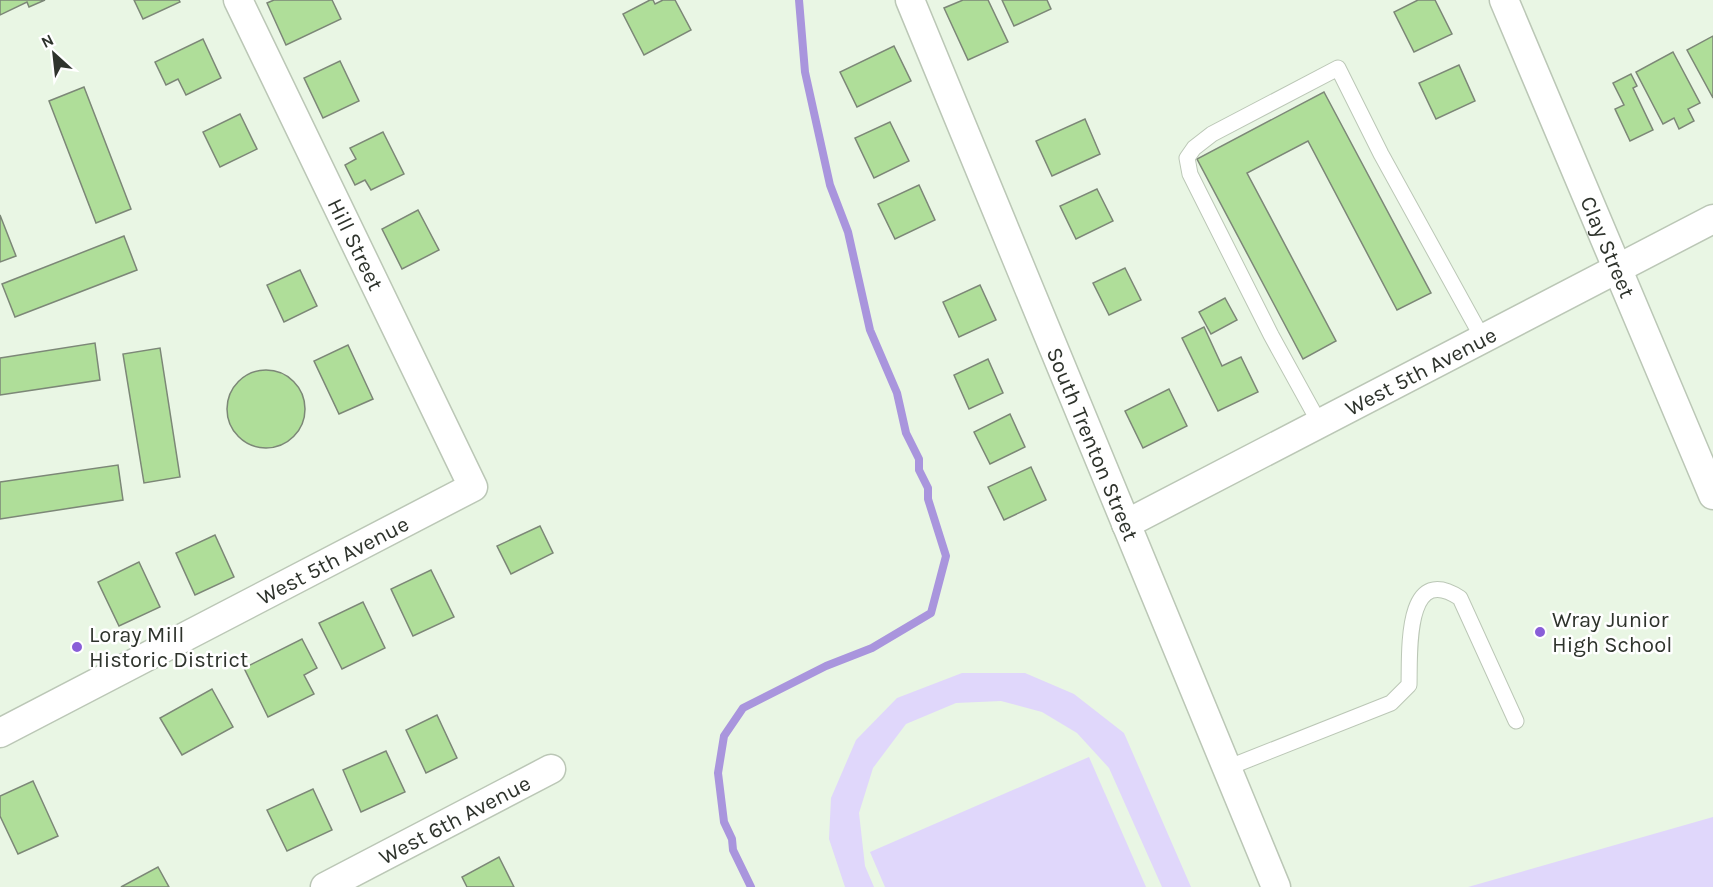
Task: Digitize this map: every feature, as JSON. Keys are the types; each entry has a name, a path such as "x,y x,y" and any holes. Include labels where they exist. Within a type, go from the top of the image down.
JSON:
{"street":[{"name":"Hill Street","path":"238,0 473,488"},
{"name":"South Trenton Street","path":"910,0 1276,887"},
{"name":"Clay Street","path":"1504,0 1713,495"},
{"name":"West 5th Avenue","path":"1126,525 1713,219"},
{"name":"West 5th Avenue","path":"0,732 473,488"},
{"name":"West 6th Avenue","path":"325,887 550,769"}],"lane":[{"path":"1320,424 1199,192 1190,174 1187,158 1194,148 1212,134 1338,68 1381,154 1483,339"},
{"path":"1227,768 1391,703 1409,685 1411,628 1417,602 1433,590 1447,589 1460,598 1516,721"}],"shaded area":[{"path":"962,673 1025,673 1074,694 1124,733 1191,887 1162,887 1109,768 1077,733 1042,712 1001,701 956,703 906,724 873,768 859,813 865,866 874,887 845,887 829,839 831,798 856,740 897,698"},
{"path":"1089,757 1146,887 885,887 870,852"},
{"path":"1713,817 1713,887 1468,887"}],"building":[{"path":"0,0 45,0 29,7 27,2 0,15"},
{"path":"134,0 179,0 180,2 143,19"},
{"path":"274,0 332,0 341,19 286,45 267,3"},
{"path":"653,0 655,4 663,0 675,0 691,30 644,55 623,14"},
{"path":"963,0 988,0 1008,42 968,60 944,8"},
{"path":"1002,0 1047,0 1051,9 1014,26"},
{"path":"1418,0 1435,0 1452,34 1414,52 1394,12"},
{"path":"1713,36 1713,98 1687,50"},
{"path":"203,39 221,78 186,95 178,79 166,85 155,62"},
{"path":"894,46 911,81 857,107 840,72"},
{"path":"1673,52 1700,103 1688,109 1694,121 1679,129 1674,118 1663,124 1636,72"},
{"path":"340,61 359,101 323,118 304,78"},
{"path":"1459,65 1475,101 1436,119 1419,83"},
{"path":"1631,74 1637,86 1633,88 1653,130 1630,141 1615,109 1624,105 1613,83"},
{"path":"84,87 131,209 96,223 49,101"},
{"path":"1324,92 1431,293 1397,310 1308,141 1247,173 1336,341 1303,359 1197,159"},
{"path":"240,114 257,149 220,167 203,132"},
{"path":"1085,119 1100,154 1052,176 1036,141"},
{"path":"890,122 909,161 874,178 855,138"},
{"path":"383,132 404,174 371,190 365,180 355,185 345,165 356,159 350,148"},
{"path":"919,185 935,220 895,239 878,204"},
{"path":"1097,189 1113,221 1076,239 1060,206"},
{"path":"418,210 439,250 402,269 382,229"},
{"path":"0,215 16,256 0,262"},
{"path":"124,236 137,270 15,317 2,284"},
{"path":"1125,268 1141,300 1109,315 1093,283"},
{"path":"300,270 317,306 284,322 267,285"},
{"path":"980,285 996,320 959,337 943,302"},
{"path":"1225,298 1237,320 1211,334 1199,312"},
{"path":"1204,327 1222,366 1241,357 1258,392 1218,411 1182,338"},
{"path":"95,343 100,380 0,395 0,358"},
{"path":"348,345 373,399 339,414 314,361"},
{"path":"160,348 180,477 144,483 123,354"},
{"path":"988,359 1003,393 969,409 954,375"},
{"path":"266,370 281,373 294,381 302,394 305,409 302,424 294,437 281,445 266,448 251,445 238,437 230,424 227,409 230,394 238,381 251,373"},
{"path":"1169,389 1187,426 1143,448 1125,411"},
{"path":"1010,414 1025,447 990,464 974,432"},
{"path":"118,465 123,500 0,519 0,482"},
{"path":"1031,467 1046,500 1004,520 988,487"},
{"path":"540,526 553,553 511,574 497,546"},
{"path":"215,535 234,577 195,595 176,553"},
{"path":"139,562 160,607 119,626 98,582"},
{"path":"431,570 454,617 413,636 391,589"},
{"path":"363,602 385,648 342,669 319,623"},
{"path":"302,639 317,668 304,675 314,694 268,717 244,668"},
{"path":"212,689 233,727 182,755 160,718"},
{"path":"437,715 457,758 426,773 406,730"},
{"path":"386,751 405,792 361,812 343,770"},
{"path":"33,781 58,836 18,854 0,816 0,796"},
{"path":"313,789 332,830 287,851 267,810"},
{"path":"499,857 514,887 467,887 462,877"},
{"path":"158,867 169,887 121,887"}],"waterway":[{"path":"751,887 733,850 732,839 724,822 718,773 724,736 743,708 826,666 872,648 931,613 946,556 928,499 928,488 919,470 919,459 906,433 897,393 870,330 848,232 830,185 805,72 799,0"}],"place":[{"name":"Wray Junior High School","path":"1540,632"},
{"name":"Loray Mill Historic District","path":"77,647"}]}
